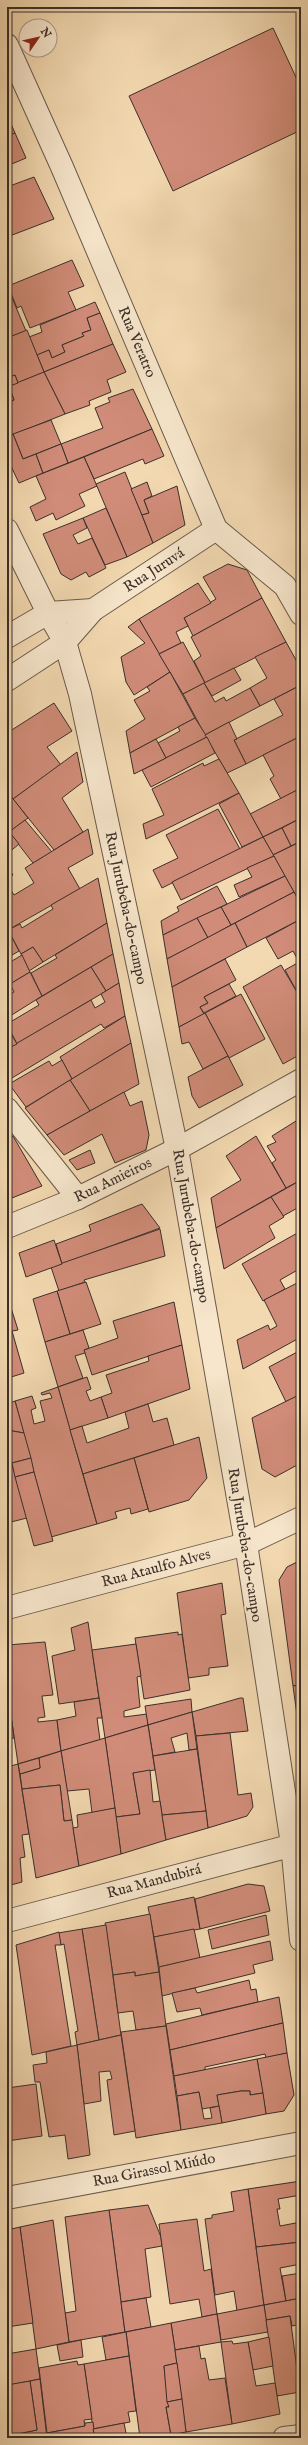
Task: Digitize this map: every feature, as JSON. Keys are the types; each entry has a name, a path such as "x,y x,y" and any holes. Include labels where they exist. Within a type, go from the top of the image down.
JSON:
{"street":[{"name":"Rua Veratro","path":"7,45 62,167 216,529 293,584 301,614"},
{"name":"Rua Juruvá","path":"7,680 65,642 93,610 216,529"},
{"name":"Rua Jurubeba-do-campo","path":"7,530 48,613 65,642 80,694 178,1149 297,1843 301,1940"},
{"name":"Rua Juruvá","path":"48,613 93,610"},
{"path":"7,637 48,613"},
{"name":"Rua Amieiros","path":"7,1226 78,1198 178,1149 301,1080"},
{"path":"7,1109 78,1198"},
{"name":"Rua Ataulfo Alves","path":"7,1608 246,1544 301,1518"},
{"name":"Rua Mandubirá","path":"7,1921 297,1843"},
{"name":"Rua Girassol Miúdo","path":"7,2198 301,2142"},
{"path":"284,2438 301,2436"}],"building":[{"path":"273,28 301,88 301,130 173,191 129,96"},
{"path":"7,115 15,133 7,136"},
{"path":"15,133 26,158 7,166 7,136"},
{"path":"34,177 54,219 7,237 7,187"},
{"path":"72,260 84,286 68,292 76,310 30,328 21,306 17,308 8,286"},
{"path":"7,286 26,331 7,338"},
{"path":"95,302 100,313 87,318 91,330 82,333 84,336 62,345 65,352 52,358 49,350 37,355 29,337 42,332 40,325"},
{"path":"100,313 113,344 44,372 37,355 49,350 52,358 65,352 62,345 84,336 82,333 91,330 87,318"},
{"path":"27,330 44,372 18,383 15,375 7,378 7,338"},
{"path":"113,344 126,372 107,380 111,392 89,401 90,405 65,414 44,372"},
{"path":"44,372 65,414 7,437 7,403 14,400 9,386"},
{"path":"15,375 18,383 7,387 7,378"},
{"path":"9,386 14,400 7,403 7,387"},
{"path":"133,389 152,429 68,463 61,444 103,428 95,408 110,402 108,398"},
{"path":"51,420 61,444 23,459 13,434"},
{"path":"152,429 164,456 145,464 143,459 94,479 84,457"},
{"path":"13,434 23,459 36,454 43,473 19,483 7,458 7,437"},
{"path":"61,444 68,463 43,473 36,454"},
{"path":"84,457 97,486 79,494 85,506 56,520 53,513 36,521 30,507 46,499 36,476"},
{"path":"125,472 153,543 127,557 96,484"},
{"path":"147,482 152,496 144,500 149,513 142,515 131,489"},
{"path":"177,486 185,525 153,543 142,515 149,513 144,500"},
{"path":"106,508 127,557 105,565 83,518"},
{"path":"83,518 87,528 73,535 78,544 92,538 106,568 89,577 86,572 71,580 61,574 43,534"},
{"path":"228,564 247,570 262,598 193,636 184,618 216,599 203,577"},
{"path":"198,583 211,603 184,618 188,626 176,632 181,643 159,654 139,619"},
{"path":"262,598 286,642 205,683 194,661 201,656 191,637"},
{"path":"139,619 170,672 134,695 126,682 121,657 145,643 128,627"},
{"path":"183,642 205,683 183,694 159,654"},
{"path":"286,642 301,669 301,685 260,706 250,688 267,678 255,657"},
{"path":"234,668 241,680 212,696 204,683"},
{"path":"170,672 195,718 130,753 126,731 145,719 134,700 150,691 147,687"},
{"path":"204,683 215,702 224,697 226,701 250,688 260,706 205,735 183,694"},
{"path":"301,685 301,706 298,707 301,713 301,736 246,764 234,740 283,715 274,699"},
{"path":"54,703 72,731 47,747 61,765 13,799 7,791 7,733"},
{"path":"195,718 207,737 166,758 158,743 180,731 178,727"},
{"path":"229,722 237,739 234,740 246,764 227,773 205,735"},
{"path":"301,736 301,788 281,799 270,779 274,776 263,755"},
{"path":"207,737 215,753 151,787 142,770"},
{"path":"156,739 166,758 134,774 130,753"},
{"path":"77,752 83,782 62,798 83,832 54,850 13,799"},
{"path":"219,759 239,793 146,839 143,824 164,815 152,789 203,763 204,766"},
{"path":"301,788 301,818 263,837 250,814"},
{"path":"7,791 28,818 9,832 7,829"},
{"path":"239,793 263,837 242,847 219,804"},
{"path":"218,809 240,849 162,888 153,870 178,858 166,835"},
{"path":"301,818 301,841 291,846 282,828"},
{"path":"25,820 52,852 33,863 9,832"},
{"path":"282,828 291,846 273,855 263,837"},
{"path":"7,829 19,844 7,854"},
{"path":"88,829 93,854 68,868 80,889 8,930 7,884 14,895 34,883 25,868"},
{"path":"263,837 274,856 181,900 172,882"},
{"path":"300,842 301,894 296,896 273,855"},
{"path":"274,856 285,876 239,897 234,885 252,877 247,868"},
{"path":"7,866 13,875 7,878"},
{"path":"285,876 294,892 231,925 221,907"},
{"path":"98,878 107,923 43,962 33,947 21,954 8,930 20,924 22,928 53,909 51,905"},
{"path":"217,886 227,904 163,935 161,921 179,911 177,907"},
{"path":"294,892 301,904 301,919 247,947 235,923"},
{"path":"301,894 301,904 296,896"},
{"path":"221,907 231,925 208,938 197,918"},
{"path":"197,918 208,938 167,959 163,935"},
{"path":"301,919 301,961 299,962 293,951 278,959 266,938"},
{"path":"107,923 113,954 42,996 31,973 57,958 55,955"},
{"path":"235,923 247,947 172,987 167,959"},
{"path":"8,930 19,951 7,958 7,931"},
{"path":"33,947 43,962 29,971 21,954"},
{"path":"113,954 119,983 106,991 91,967"},
{"path":"22,955 30,972 7,986 7,964"},
{"path":"225,959 236,980 204,997 208,1003 200,1007 204,1014 179,1027 172,987"},
{"path":"301,961 301,999 285,970"},
{"path":"281,965 301,999 301,1054 283,1064 243,987"},
{"path":"91,967 106,991 17,1044 7,1024 39,1005 36,1000"},
{"path":"30,972 42,996 7,1018 7,996 14,992 10,984"},
{"path":"119,983 125,1016 104,1028 101,1024 7,1081 7,1049 91,1000 95,1008 105,1002 101,994"},
{"path":"229,984 236,996 204,1013 200,1007 208,1003 204,997"},
{"path":"241,994 265,1039 229,1058 205,1013"},
{"path":"205,1013 228,1056 203,1069 189,1042 182,1044 179,1027"},
{"path":"125,1016 131,1043 72,1079 60,1057"},
{"path":"10,1032 17,1044 7,1049 7,1035"},
{"path":"131,1043 139,1084 90,1111 70,1080"},
{"path":"228,1056 243,1085 199,1108 192,1096 188,1077"},
{"path":"62,1060 72,1079 26,1107 9,1084 49,1061 52,1066"},
{"path":"70,1080 90,1111 47,1135 25,1108"},
{"path":"124,1092 130,1106 142,1101 149,1135 146,1150 115,1163 102,1134 64,1155 47,1135"},
{"path":"296,1121 301,1132 301,1180 286,1188 272,1163 276,1160 267,1146 276,1142 272,1136"},
{"path":"13,1136 42,1186 7,1200 7,1140"},
{"path":"256,1136 286,1188 216,1228 211,1198 241,1180 226,1156"},
{"path":"90,1150 95,1163 77,1170 69,1160"},
{"path":"301,1180 301,1206 283,1216 271,1197"},
{"path":"271,1197 284,1217 269,1226 275,1238 224,1269 216,1228"},
{"path":"142,1204 160,1228 62,1264 56,1244 91,1231 89,1225"},
{"path":"160,1229 165,1256 84,1280 85,1282 59,1291 51,1267"},
{"path":"301,1231 301,1268 280,1280 285,1289 263,1301 242,1264"},
{"path":"54,1240 62,1264 26,1277 19,1253"},
{"path":"301,1281 301,1337 243,1369 237,1340 268,1325 270,1330 277,1326 264,1300"},
{"path":"86,1282 101,1324 70,1334 57,1291"},
{"path":"57,1291 70,1334 45,1342 33,1299"},
{"path":"7,1295 18,1330 12,1331 24,1373 8,1378"},
{"path":"174,1302 182,1345 92,1375 84,1350 118,1338 113,1321"},
{"path":"83,1330 89,1348 84,1350 85,1353 75,1356 83,1378 58,1387 45,1342"},
{"path":"182,1345 190,1389 108,1418 101,1397 112,1393 106,1375 149,1361 148,1356"},
{"path":"301,1350 301,1394 286,1402 269,1367"},
{"path":"87,1377 91,1389 86,1391 90,1401 101,1397 108,1418 70,1430 58,1387"},
{"path":"58,1387 97,1524 51,1537 15,1401 32,1396 36,1408 31,1410 34,1424 45,1421 40,1401 52,1398 50,1393 42,1395 41,1393"},
{"path":"301,1394 301,1463 275,1477 262,1469 252,1418"},
{"path":"15,1401 24,1433 7,1430 7,1404"},
{"path":"148,1404 153,1422 167,1418 174,1445 83,1474 70,1430 82,1426 87,1443 129,1428 125,1412"},
{"path":"7,1430 24,1433 31,1458 12,1463 7,1446"},
{"path":"199,1437 207,1478 189,1500 149,1512 134,1458"},
{"path":"7,1446 27,1518 7,1523"},
{"path":"31,1458 34,1472 15,1477 12,1463"},
{"path":"134,1458 148,1509 131,1514 130,1508 115,1512 117,1518 97,1524 83,1474"},
{"path":"34,1472 53,1541 34,1546 15,1477"},
{"path":"301,1560 301,1685 293,1686 279,1580 287,1567"},
{"path":"222,1583 226,1614 221,1615 228,1666 209,1668 209,1675 188,1678 177,1593"},
{"path":"88,1622 99,1698 59,1704 52,1656 75,1650 71,1628"},
{"path":"178,1632 178,1635 182,1634 190,1690 144,1699 135,1638"},
{"path":"45,1642 53,1695 42,1696 45,1717 38,1718 38,1722 57,1720 61,1751 18,1764 7,1687 7,1645"},
{"path":"136,1644 141,1676 137,1677 140,1707 124,1711 124,1717 147,1714 148,1725 105,1738 92,1650"},
{"path":"301,1685 301,1736 300,1737 293,1686"},
{"path":"7,1687 14,1738 7,1739"},
{"path":"99,1698 102,1718 97,1718 100,1740 61,1751 57,1720 76,1716 74,1702"},
{"path":"243,1698 248,1731 196,1736 192,1712"},
{"path":"191,1699 192,1712 148,1725 145,1706"},
{"path":"192,1712 197,1749 189,1750 187,1733 171,1738 175,1752 153,1756 148,1725"},
{"path":"148,1725 155,1770 133,1773 140,1814 116,1817 105,1738"},
{"path":"230,1733 238,1795 251,1793 253,1807 247,1816 208,1828 196,1736"},
{"path":"105,1738 115,1808 92,1813 89,1789 67,1791 61,1751"},
{"path":"197,1749 206,1811 162,1815 153,1756"},
{"path":"61,1751 72,1820 64,1821 60,1785 22,1789 20,1774 40,1768 39,1758"},
{"path":"39,1758 40,1768 20,1774 18,1764"},
{"path":"18,1764 29,1834 22,1835 25,1857 20,1858 22,1882 7,1886 7,1767"},
{"path":"150,1770 153,1802 160,1801 166,1840 121,1854 116,1817 140,1814 133,1773"},
{"path":"60,1785 64,1821 72,1820 79,1866 36,1878 22,1789"},
{"path":"115,1808 121,1854 79,1866 73,1828 78,1827 77,1815"},
{"path":"206,1811 208,1828 166,1840 162,1815"},
{"path":"248,1884 264,1886 270,1911 200,1929 195,1899"},
{"path":"194,1897 200,1929 154,1937 148,1907"},
{"path":"150,1914 159,1972 135,1976 135,1972 113,1975 105,1923"},
{"path":"266,1915 269,1935 212,1949 208,1930"},
{"path":"106,1925 121,2035 99,2040 82,1929"},
{"path":"82,1929 99,2040 77,2045 75,2032 78,2031 64,1944 61,1945 58,1933"},
{"path":"194,1929 200,1958 159,1967 154,1937"},
{"path":"59,1932 61,1945 55,1945 71,2046 32,2055 16,1945"},
{"path":"270,1941 273,1960 253,1965 255,1973 162,1996 159,1967"},
{"path":"135,1972 135,1976 159,1972 166,2026 136,2030 133,2011 118,2013 113,1975"},
{"path":"249,1980 251,1990 256,1989 258,2002 202,2015 200,2008 177,2012 172,1993 195,1988 197,1993"},
{"path":"279,1997 283,2023 170,2050 166,2024"},
{"path":"7,2021 11,2059 7,2060"},
{"path":"283,2023 287,2053 266,2058 265,2054 205,2067 205,2070 174,2076 170,2050"},
{"path":"166,2026 181,2130 136,2138 121,2032"},
{"path":"121,2035 135,2131 114,2135 107,2080 112,2079 110,2071 99,2072 101,2101 84,2104 77,2045"},
{"path":"77,2045 90,2155 68,2159 65,2135 49,2137 40,2082 35,2082 33,2065 47,2063 46,2052"},
{"path":"287,2053 294,2095 284,2111 266,2114 257,2059"},
{"path":"257,2059 263,2093 250,2095 250,2091 241,2091 217,2095 219,2106 202,2109 199,2092 177,2096 174,2076"},
{"path":"36,2084 42,2136 7,2141 7,2088"},
{"path":"250,2091 250,2095 263,2093 266,2114 222,2123 217,2095"},
{"path":"199,2092 204,2119 212,2118 210,2108 219,2106 222,2123 181,2130 177,2096"},
{"path":"301,2181 301,2195 278,2199 280,2209 277,2209 280,2226 301,2222 301,2242 256,2247 248,2189"},
{"path":"248,2189 264,2305 237,2311 234,2291 215,2295 205,2219 212,2218 212,2215 234,2211 231,2192"},
{"path":"148,2205 161,2237 162,2246 145,2249 151,2297 121,2302 109,2210"},
{"path":"109,2210 125,2332 69,2342 65,2313 76,2311 65,2217"},
{"path":"197,2219 204,2271 211,2269 217,2314 202,2317 199,2299 170,2304 159,2224"},
{"path":"53,2220 69,2342 36,2349 20,2227"},
{"path":"20,2227 33,2323 7,2327 7,2230"},
{"path":"301,2242 301,2264 280,2268 286,2301 264,2305 256,2247"},
{"path":"301,2273 301,2298 286,2301 282,2276"},
{"path":"146,2298 151,2327 125,2332 121,2302"},
{"path":"301,2298 301,2324 292,2326 290,2316 266,2320 264,2305"},
{"path":"264,2305 268,2332 221,2340 217,2314"},
{"path":"217,2314 221,2342 175,2350 171,2323"},
{"path":"290,2316 300,2392 277,2396 266,2320"},
{"path":"171,2323 177,2363 164,2366 169,2407 166,2407 171,2435 140,2438 126,2332"},
{"path":"7,2327 12,2353 7,2354"},
{"path":"126,2332 129,2356 106,2360 102,2337"},
{"path":"269,2337 273,2366 253,2370 248,2342"},
{"path":"81,2340 83,2357 60,2361 57,2345"},
{"path":"232,2341 233,2344 248,2342 256,2386 275,2383 280,2414 232,2424 221,2342"},
{"path":"199,2346 201,2359 205,2358 209,2380 225,2378 232,2424 186,2432 175,2350"},
{"path":"36,2349 40,2379 10,2385 7,2354"},
{"path":"129,2356 136,2411 128,2412 130,2422 93,2429 84,2364"},
{"path":"7,2360 10,2385 7,2385"},
{"path":"77,2361 78,2365 84,2364 92,2419 84,2420 85,2426 47,2433 39,2368"},
{"path":"177,2363 182,2399 167,2402 164,2366"},
{"path":"40,2379 47,2438 7,2438 7,2436 37,2430 30,2381"},
{"path":"30,2381 37,2430 7,2436 7,2385"},
{"path":"182,2399 186,2432 171,2435 166,2407 169,2407 167,2402"},
{"path":"93,2422 95,2438 47,2438 47,2433 85,2426 85,2423"},
{"path":"124,2423 127,2438 95,2438 93,2429"}]}
